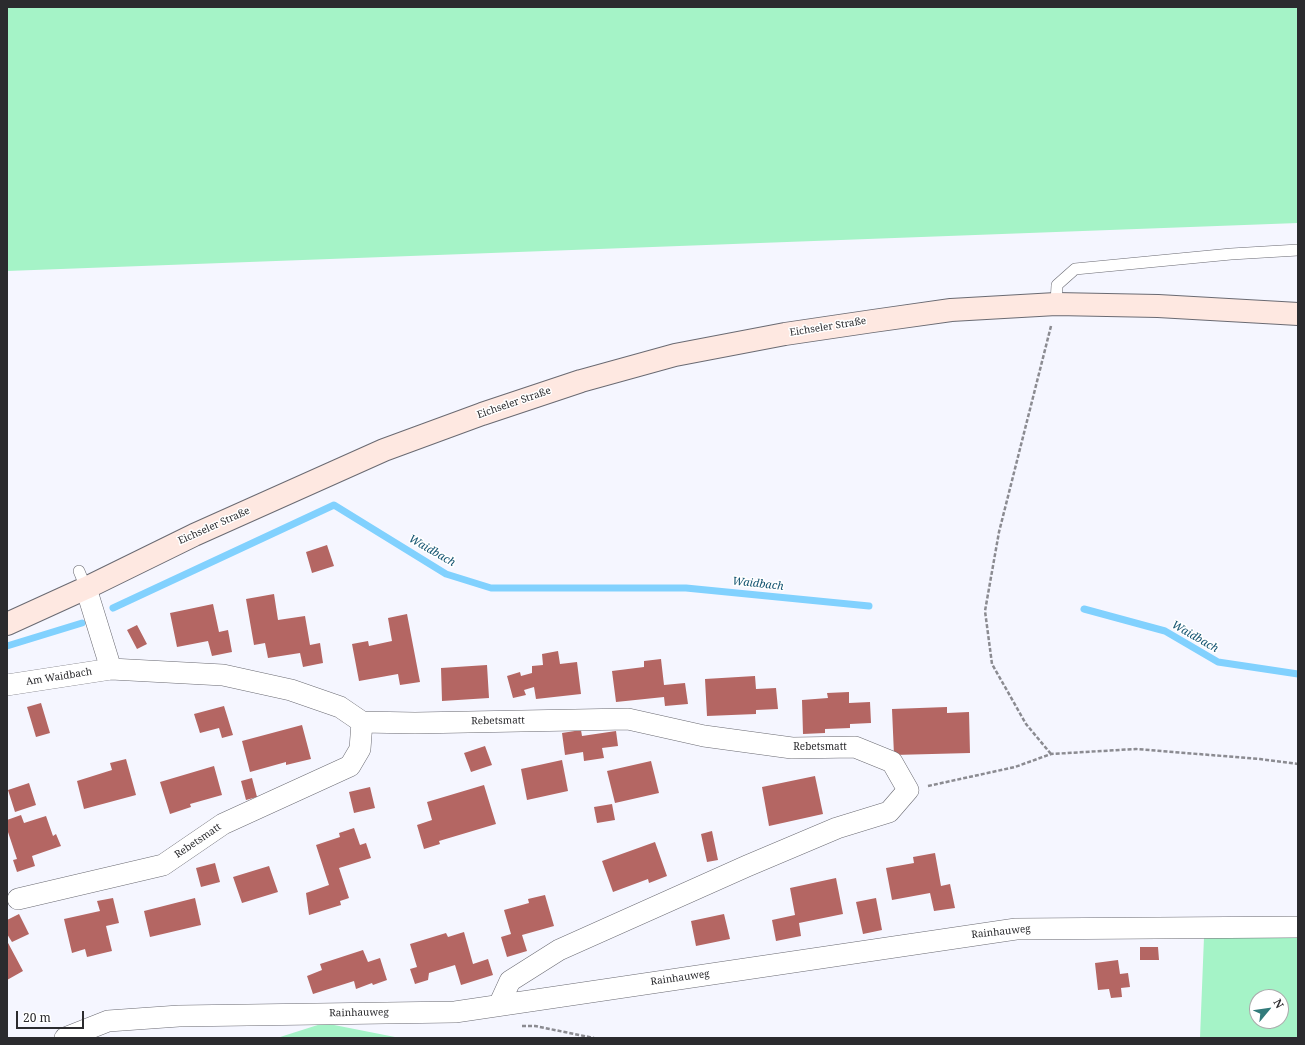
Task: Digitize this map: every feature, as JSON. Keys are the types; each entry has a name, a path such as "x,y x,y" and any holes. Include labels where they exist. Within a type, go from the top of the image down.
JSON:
{"main road":[{"name":"Eichseler Straße","path":"7,624 83,579 194,535 384,450 482,414 581,381 675,355 792,333 951,310 1056,304 1158,306 1298,314"}],"street":[{"path":"83,579 111,669 223,675 298,692 340,707 362,722"},
{"name":"Am Waidbach","path":"7,685 111,669"},
{"name":"Rebetsmatt","path":"18,899 163,865 223,824 350,766 360,749 362,722 423,723 628,719 704,736 792,748 855,747 892,762 908,790"},
{"path":"499,1005 510,981 559,950 760,860 837,828 889,812 908,790"},
{"name":"Rainhauweg","path":"65,1038 108,1022 179,1016 455,1012 1016,928 1298,927"}],"lane":[{"path":"1056,304 1058,285 1075,269 1231,254 1298,250"}],"path":[{"path":"1051,754 1026,724 992,664 985,611 1000,532 1056,304"},
{"path":"908,790 1015,767 1051,754 1136,749 1260,759 1298,764"},
{"path":"520,1026 535,1026 594,1038"}],"green space":[{"path":"7,7 1298,7 1298,223 7,271"},
{"path":"1298,935 1298,1038 1200,1038 1204,937"},
{"path":"324,1023 400,1038 277,1038"}],"building":[{"path":"327,545 334,566 312,573 306,552"},
{"path":"274,594 278,620 305,616 310,645 320,643 323,663 303,667 300,653 268,658 265,643 254,645 246,599"},
{"path":"213,604 219,632 228,630 232,652 212,656 208,641 177,647 170,613"},
{"path":"407,614 420,682 400,685 398,674 359,681 352,644 368,641 369,646 392,641 388,618"},
{"path":"137,625 147,644 137,649 127,630"},
{"path":"558,651 560,664 577,662 581,694 536,699 534,687 524,690 526,695 513,698 507,676 520,672 521,676 532,673 532,666 543,665 542,654"},
{"path":"661,659 664,685 685,683 688,704 665,706 664,697 616,702 612,671 644,667 644,661"},
{"path":"487,665 489,698 442,701 441,668"},
{"path":"755,676 756,689 776,688 778,709 756,710 756,714 707,716 705,679"},
{"path":"849,692 849,703 870,702 871,723 850,724 850,728 825,729 825,733 803,734 802,700 828,698 827,693"},
{"path":"41,703 50,733 36,737 27,707"},
{"path":"224,706 233,735 222,738 219,728 200,733 194,714"},
{"path":"947,707 947,713 969,712 970,753 894,755 892,709"},
{"path":"302,725 311,759 286,765 286,762 250,772 242,741"},
{"path":"581,730 582,736 616,731 618,746 602,748 604,758 584,761 583,752 565,755 562,733"},
{"path":"485,746 492,765 471,772 464,753"},
{"path":"126,759 136,795 84,809 77,781 112,770 110,763"},
{"path":"562,760 568,791 527,800 521,769"},
{"path":"651,761 659,793 615,803 607,771"},
{"path":"214,766 222,795 190,804 191,807 170,814 160,782"},
{"path":"815,776 823,814 769,826 762,787"},
{"path":"252,778 257,797 246,800 241,781"},
{"path":"29,783 36,805 15,812 8,790"},
{"path":"484,785 496,824 439,841 440,844 424,849 417,825 432,820 427,802"},
{"path":"370,787 375,808 354,813 349,792"},
{"path":"612,804 615,820 597,823 594,807"},
{"path":"21,815 24,823 46,816 53,836 56,834 61,846 32,856 35,866 17,872 13,860 17,859 7,829 7,820"},
{"path":"354,828 360,845 366,843 371,858 339,868 349,898 340,901 341,905 309,915 306,893 329,885 316,845 340,837 339,833"},
{"path":"712,831 718,860 707,862 701,834"},
{"path":"655,842 667,876 649,883 648,879 613,892 602,861"},
{"path":"935,853 941,886 950,884 955,908 934,911 930,893 892,900 886,868 914,863 913,857"},
{"path":"215,863 220,882 201,887 196,868"},
{"path":"269,866 278,892 242,903 233,877"},
{"path":"836,878 843,914 799,923 801,936 776,941 772,920 795,915 790,888"},
{"path":"545,895 554,926 522,935 527,951 507,957 501,937 511,934 504,910 529,903 528,899"},
{"path":"113,898 119,923 106,926 112,951 87,957 85,949 72,953 64,919 100,911 97,901"},
{"path":"195,898 201,925 150,937 144,911"},
{"path":"876,898 882,930 863,934 856,902"},
{"path":"19,914 29,934 12,942 7,934 7,920"},
{"path":"724,914 730,939 696,946 691,921"},
{"path":"464,932 473,964 488,959 493,975 461,985 455,965 429,973 428,980 415,984 410,969 417,967 410,944 446,933 448,937"},
{"path":"7,941 23,971 7,980"},
{"path":"1140,947 1158,947 1159,960 1140,960"},
{"path":"363,950 368,962 380,958 387,980 373,985 372,983 356,989 354,981 313,994 307,976 322,970 320,964"},
{"path":"1118,960 1120,974 1128,973 1130,987 1121,988 1122,997 1111,998 1109,989 1098,990 1095,963"}],"waterway":[{"name":"Waidbach","path":"113,608 334,505 446,574 491,588 686,588 869,606"},
{"name":"Waidbach","path":"1084,609 1165,631 1218,662 1298,674"},
{"name":"Waidbach","path":"7,646 82,623"}]}
